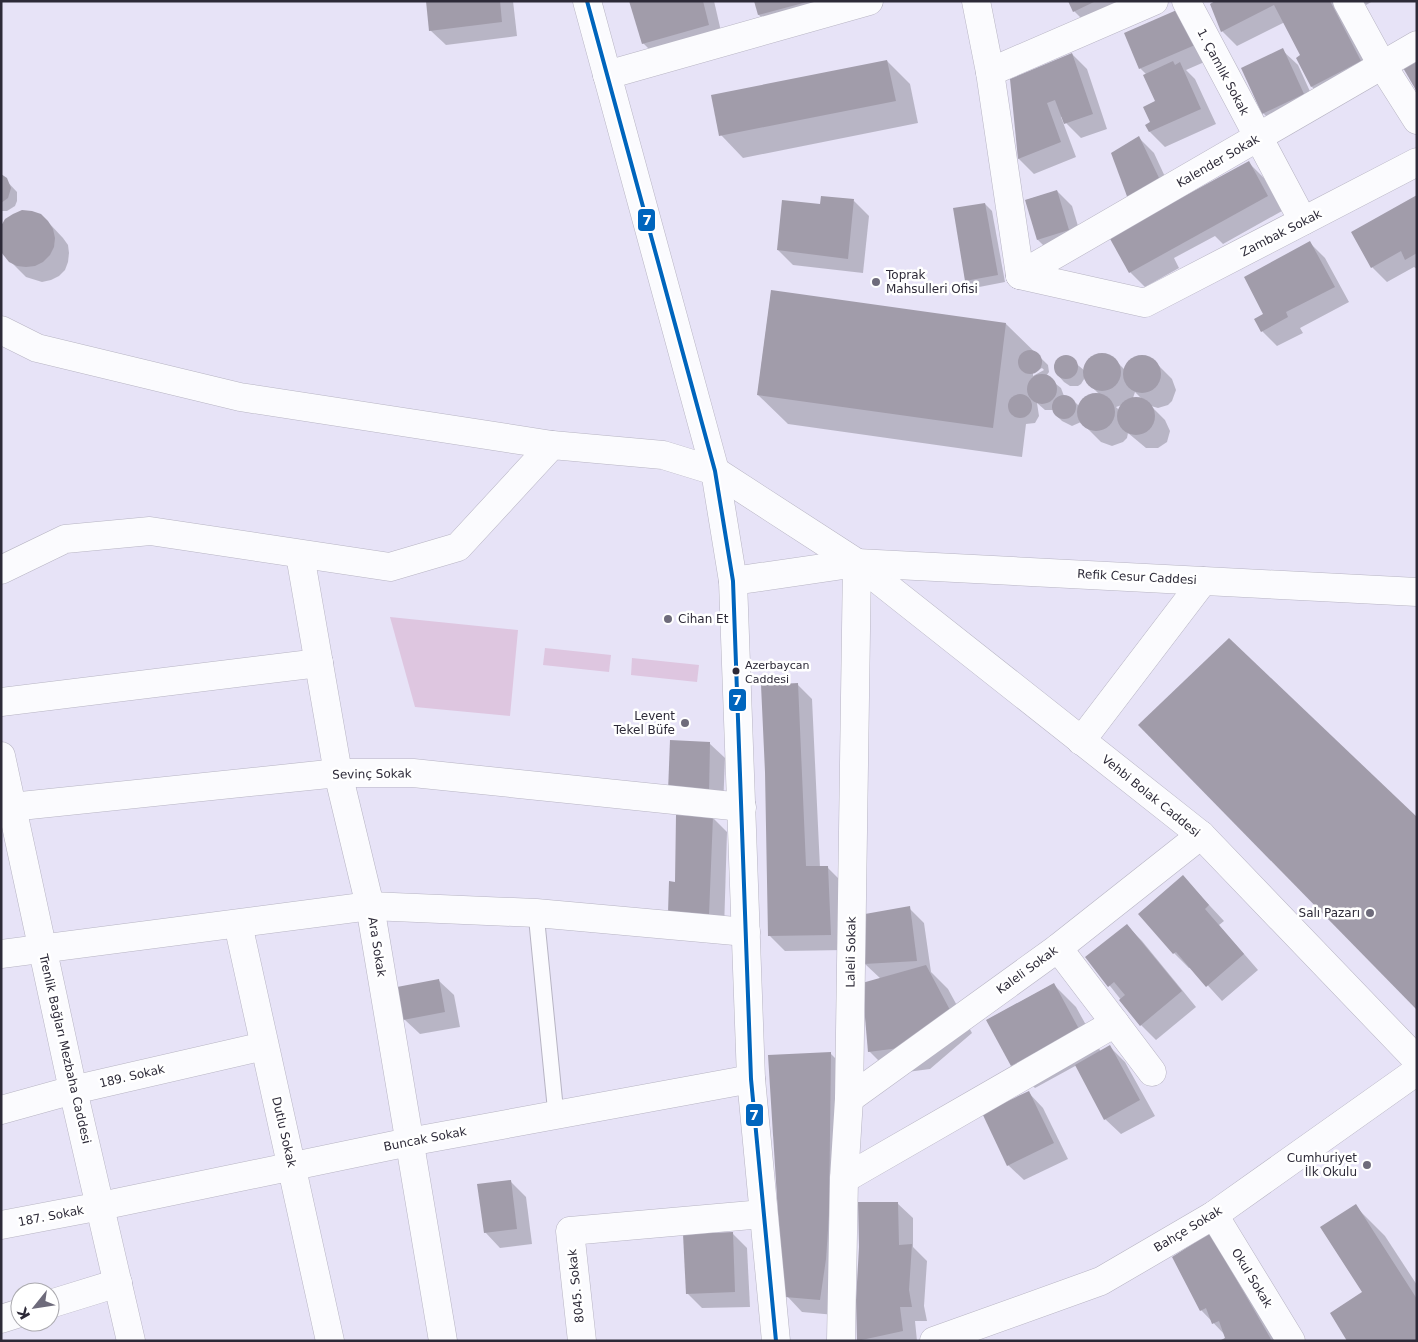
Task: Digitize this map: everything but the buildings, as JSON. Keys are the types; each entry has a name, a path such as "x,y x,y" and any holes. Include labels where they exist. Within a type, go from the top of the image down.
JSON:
{"street":[{"path":"587,1 715,471 733,581 751,1079 776,1341"},
{"path":"606,75 869,1"},
{"path":"976,1 990,72 1020,275"},
{"path":"990,72 1154,1"},
{"name":"1. Çamlık Sokak","path":"1186,1 1303,221"},
{"path":"1348,1 1382,65 1417,120"},
{"name":"Kalender Sokak","path":"1020,275 1417,45"},
{"name":"Zambak Sokak","path":"1020,275 1145,303 1417,162"},
{"name":"Vehbi Bolak Caddesi","path":"1,330 37,348 240,397 552,445 663,455 715,471 857,563 1201,835 1417,1060"},
{"path":"1,570 65,539 150,531 390,567 458,546 552,445"},
{"name":"Ara Sokak","path":"300,555 338,773 370,906 444,1341"},
{"name":"Refik Cesur Caddesi","path":"733,581 857,563 1417,592"},
{"name":"Laleli Sokak","path":"842,1341 844,1179 849,1099 857,563"},
{"path":"1081,740 1203,581"},
{"path":"1,702 319,663"},
{"name":"Trenlik Bağları Mezbaha Caddesi","path":"1,756 7,808 43,948 73,1090 131,1341"},
{"name":"Sevinç Sokak","path":"7,808 338,773 413,773 742,807"},
{"name":"Kaleli Sokak","path":"849,1099 1058,948 1201,835"},
{"path":"1,954 370,906 536,913 746,932"},
{"name":"Dutlu Sokak","path":"238,924 330,1341"},
{"path":"1058,948 1152,1072"},
{"path":"844,1179 1115,1023"},
{"name":"189. Sokak","path":"1,1110 73,1090 264,1046"},
{"name":"Bahçe Sokak","path":"934,1341 1101,1281 1214,1215 1417,1071"},
{"name":"Buncak Sokak","path":"101,1206 409,1142 751,1079"},
{"name":"187. Sokak","path":"1,1225 101,1206"},
{"name":"8045. Sokak","path":"582,1341 570,1231 763,1214"},
{"name":"Okul Sokak","path":"1214,1215 1291,1341"},
{"path":"60,1301 118,1283"}],"lane":[{"path":"536,913 556,1115"}],"shaded area":[{"path":"390,617 518,630 510,716 415,707"},
{"path":"545,648 611,655 609,672 543,665"},
{"path":"632,658 699,665 697,682 631,675"}],"transit line":[{"name":"7","path":"587,1 715,471 733,581 751,1079 776,1341"}],"place":[{"name":"Toprak Mahsulleri Ofisi","path":"876,282"},
{"name":"Cihan Et","path":"668,619"},
{"name":"Azerbaycan Caddesi","path":"736,671"},
{"name":"Levent Tekel Büfe","path":"685,723"},
{"name":"Salı Pazarı","path":"1370,913"},
{"name":"Cumhuriyet İlk Okulu","path":"1367,1165"}]}
